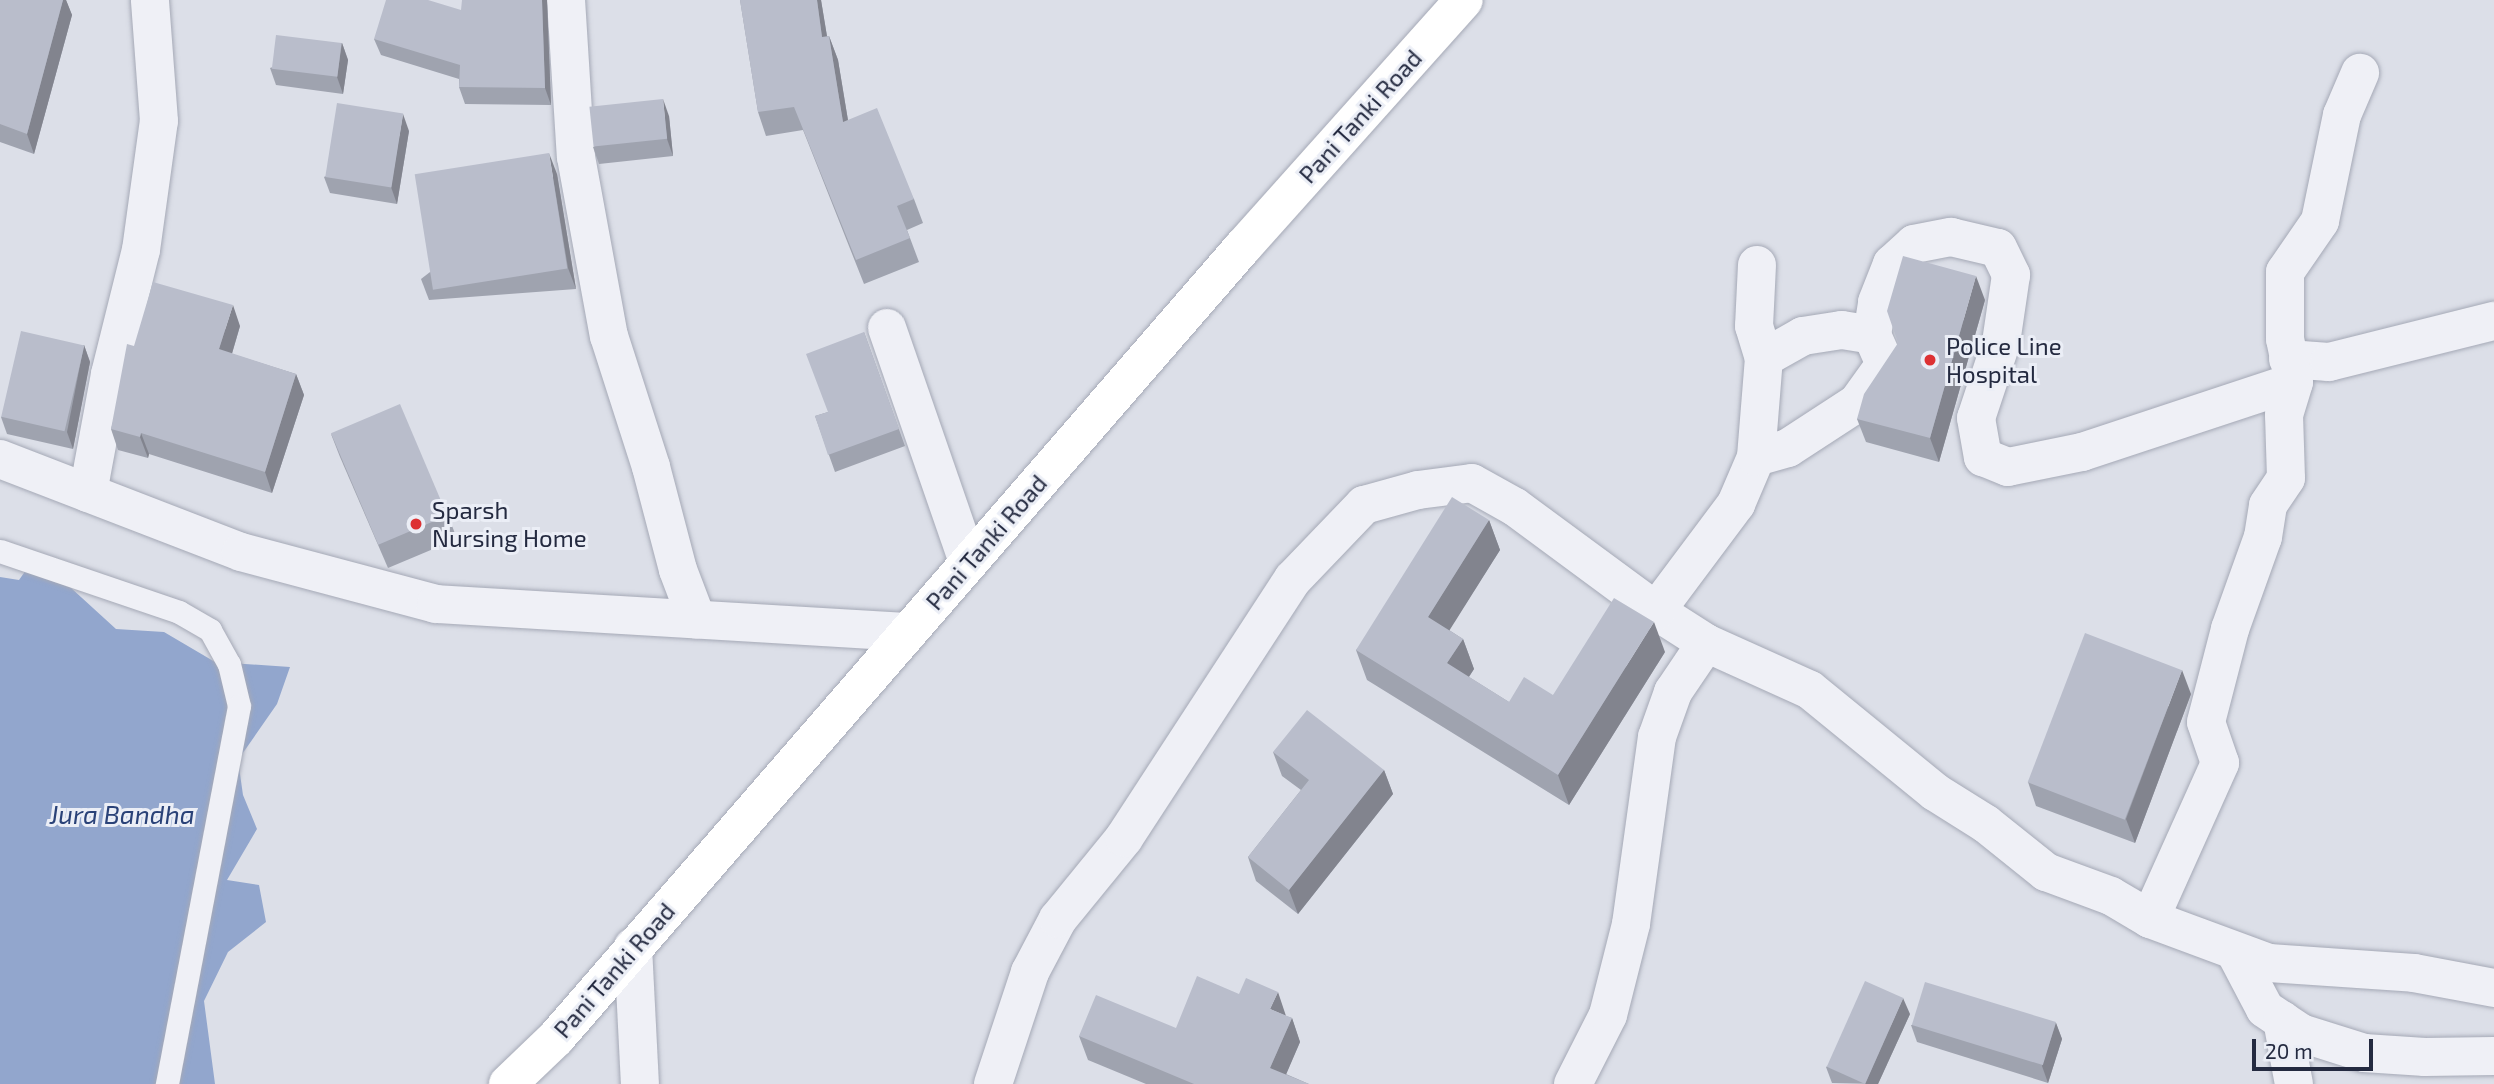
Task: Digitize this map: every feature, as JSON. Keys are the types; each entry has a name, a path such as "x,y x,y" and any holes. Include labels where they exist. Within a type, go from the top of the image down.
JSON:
{"street":[{"path":"88,493 110,374 141,250 159,121 150,0"},
{"path":"566,0 576,157 609,336 651,467 678,570 697,620"},
{"name":"Pani Tanki Road","path":"508,1084 556,1038 968,562 1464,0"},
{"path":"2150,919 2220,762 2206,722 2269,505 2286,478 2284,415 2291,370 2285,272 2320,221 2342,115 2360,73"},
{"path":"1756,457 1788,448 1857,402 1885,364 1872,335 1877,302 1892,264 1914,244 1951,237 1998,248 2011,275 2001,343 1976,418 1983,457 2008,467 2082,452 2291,370 2494,321"},
{"path":"1656,611 1736,504 1756,457 1764,358 1754,326 1757,265"},
{"path":"887,328 968,562"},
{"path":"1764,358 1803,336 1842,330 1872,335"},
{"path":"0,459 241,552 436,604 908,632"},
{"path":"1026,1084 1021,1070 998,1068 1030,972 1058,919 1124,838 1293,579 1364,505 1418,490 1472,483 1515,507 1656,611 1706,643 1811,690 1935,792 1986,824 2046,872 2111,896 2150,919 2269,963 2414,973 2494,988"},
{"path":"1573,1084 1608,1015 1632,925 1657,737 1673,692 1706,643"},
{"path":"633,947 640,1084"},
{"path":"2235,952 2265,1009 2301,1032 2364,1052 2425,1058 2494,1056"},
{"path":"2282,1020 2294,1084"}],"lane":[{"path":"0,551 178,612 209,630 229,664 239,706 167,1084"}],"water":[{"name":"Jura Bandha","path":"36,556 116,629 164,632 215,662 290,667 277,704 238,760 243,795 257,829 227,880 259,885 266,922 228,952 204,1001 215,1084 0,1084 0,577 19,580"}],"building":[{"path":"0,0 63,0 27,134 0,124"},
{"path":"386,0 428,0 461,10 462,0 542,0 545,88 459,87 460,65 374,39"},
{"path":"740,0 817,0 822,37 829,36 843,122 877,108 914,199 897,206 910,238 856,260 794,107 758,112"},
{"path":"276,35 342,43 337,77 272,69"},
{"path":"663,99 667,139 594,147 589,107"},
{"path":"337,103 403,113 391,188 325,177"},
{"path":"549,153 567,269 433,290 415,174"},
{"path":"1903,256 1976,276 1930,438 1857,419 1864,394 1898,343 1887,311"},
{"path":"153,282 233,305 219,349 296,374 265,472 141,433 140,437 111,429 127,344 134,346"},
{"path":"21,331 84,346 65,431 1,417"},
{"path":"864,332 899,429 828,455 815,416 828,412 806,354"},
{"path":"400,404 447,515 378,545 331,433"},
{"path":"1452,497 1489,520 1428,617 1463,639 1447,663 1509,702 1524,677 1553,695 1614,598 1654,622 1558,775 1356,650"},
{"path":"2085,633 2182,670 2125,820 2028,782"},
{"path":"1307,710 1384,770 1289,890 1248,857 1309,780 1273,752"},
{"path":"1197,976 1239,994 1246,978 1278,992 1270,1009 1292,1018 1270,1068 1309,1084 1194,1084 1079,1036 1096,995 1176,1028"},
{"path":"1865,981 1903,998 1865,1084 1827,1067"},
{"path":"1925,982 2056,1022 2043,1065 1912,1025"}],"place":[{"name":"Police Line Hospital","path":"1930,360"},
{"name":"Sparsh Nursing Home","path":"416,524"}]}
